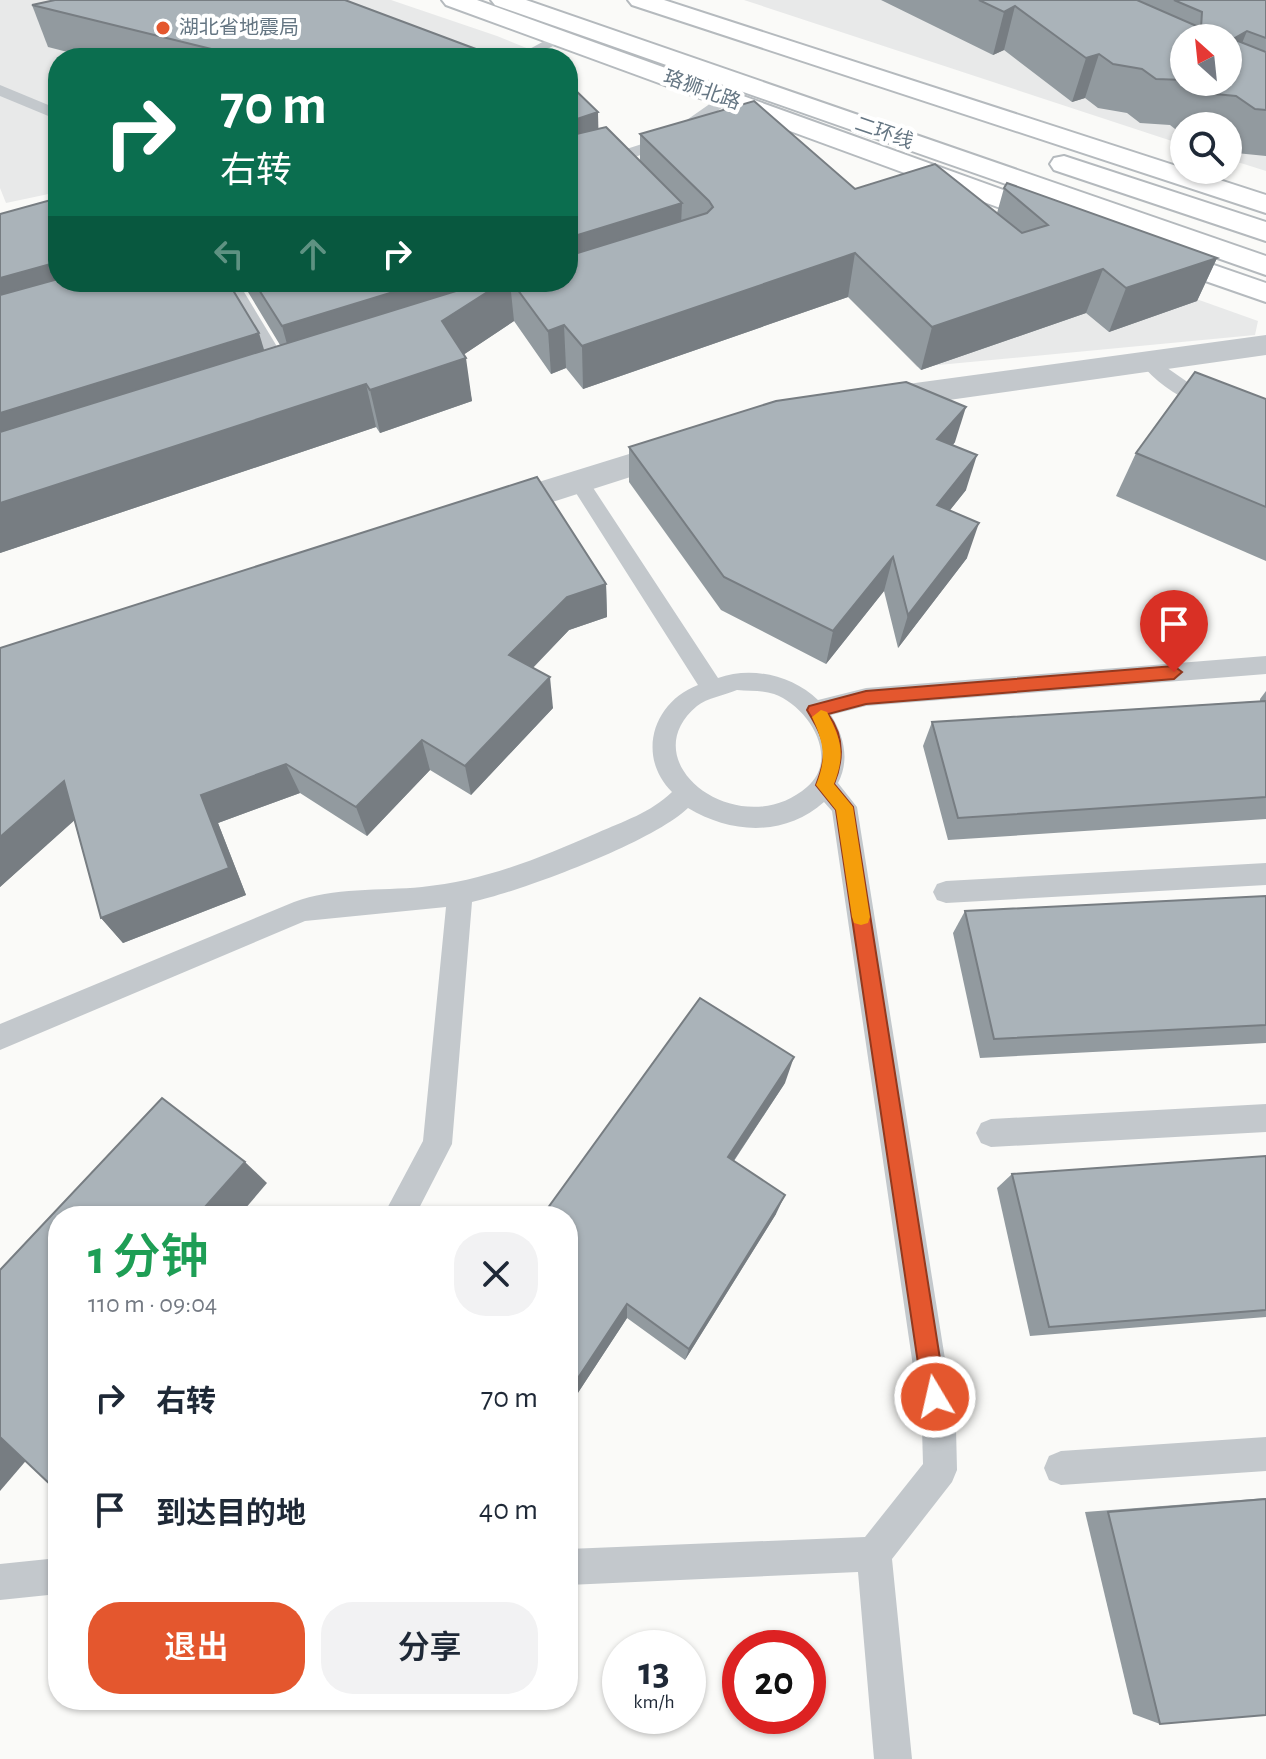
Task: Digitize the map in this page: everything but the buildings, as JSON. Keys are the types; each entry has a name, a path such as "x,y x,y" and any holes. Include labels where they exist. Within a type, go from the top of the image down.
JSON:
{"main road":[{"name":"珞狮北路","path":"454,0 1266,293"},
{"name":"二环线","path":"503,0 1266,266"},
{"path":"640,0 1266,204"},
{"name":"二环线","path":"609,5 1266,232"},
{"path":"603,35 787,117 1266,287"}],"street":[{"path":"840,407 870,400 1266,345"},
{"path":"457,520 710,440"}],"lane":[{"path":"539,48 559,37"},
{"path":"0,90 48,111"},
{"path":"578,172 616,167 676,136 724,99"},
{"path":"235,292 288,381"},
{"path":"1150,362 1180,389 1266,423"},
{"path":"579,482 711,686"},
{"path":"815,710 866,697 1266,665"},
{"path":"736,681 762,682 787,690 815,710 825,721 833,742 833,764 825,785 807,802 784,814 755,819 724,815 697,803 686,794 676,785 664,762 663,738 671,716 687,698 711,686 736,681"},
{"path":"825,785 844,807 939,1428 940,1470 874,1554 893,1759"},
{"path":"0,1037 303,910 335,904 460,893 490,886 663,816 686,794"},
{"path":"946,892 1266,874"},
{"path":"403,1206 437,1144 460,893"},
{"path":"991,1133 1266,1118"},
{"path":"1061,1468 1266,1454"},
{"path":"578,1567 874,1554"},
{"path":"0,1582 48,1577"}],"shaded area":[{"path":"0,0 391,0 526,48 48,48 48,194 6,203 0,188"},
{"path":"744,0 1266,0 1266,171 1242,163 1242,112 1170,112 1170,140"},
{"path":"1073,255 1258,321 1255,335 917,367 873,321"}],"slow traffic":[{"path":"821,717 833,742 833,764 825,785 844,807 861,917"}],"place":[{"name":"湖北省地震局","path":"163,28"}],"route":[{"path":"935,1397 844,807 825,785 833,764 833,742 825,721 815,710 866,697 1174,672"}]}
